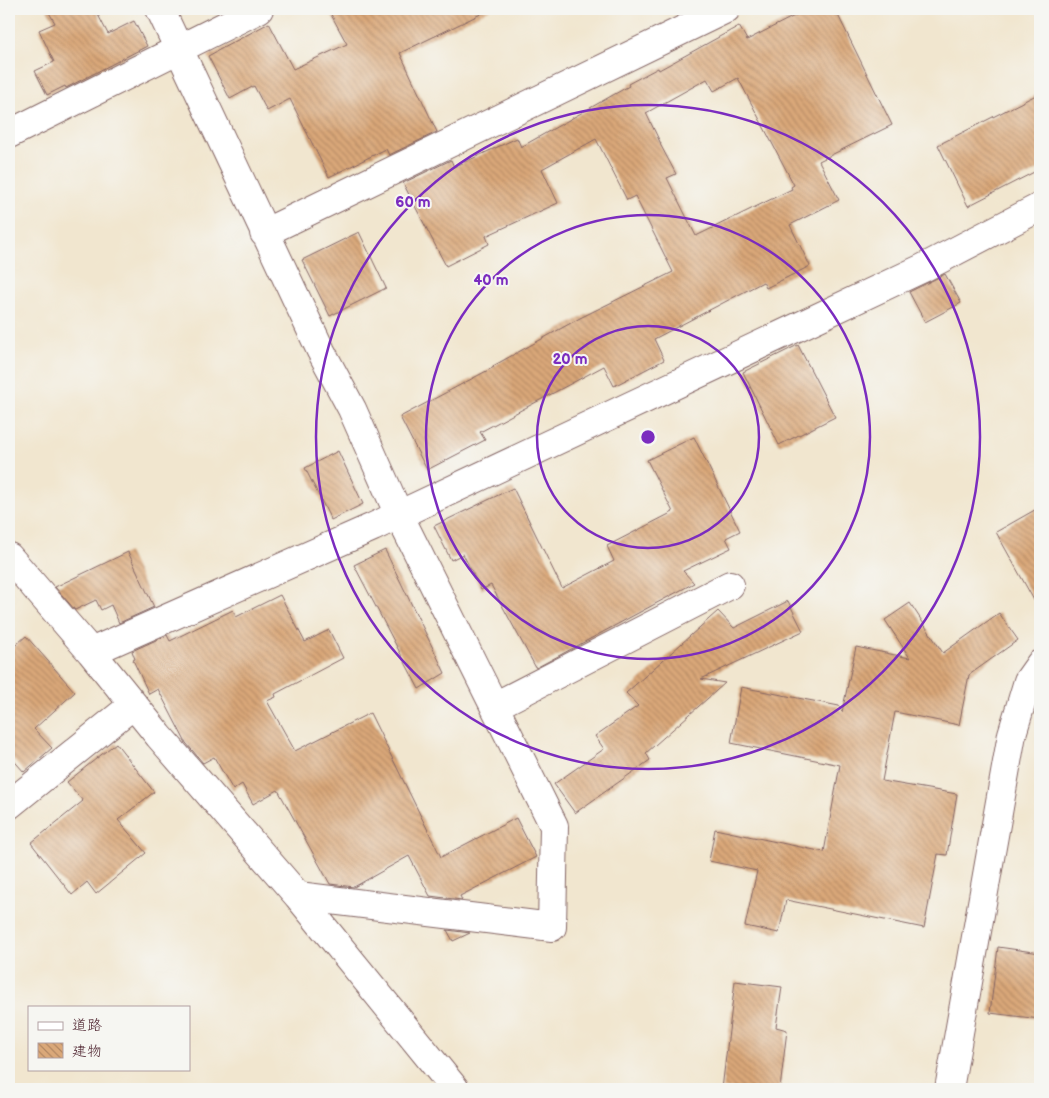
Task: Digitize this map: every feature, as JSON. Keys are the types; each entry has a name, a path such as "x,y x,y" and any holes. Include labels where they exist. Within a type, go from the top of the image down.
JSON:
{"street":[{"path":"160,9 264,233 321,351 352,409 399,515 554,826 552,927 298,896"},
{"path":"9,134 259,9"},
{"path":"264,233 726,9"},
{"path":"91,652 399,515 923,268 1040,207"},
{"path":"9,557 91,652 133,705 298,896 455,1089"},
{"path":"494,706 730,585"},
{"path":"949,1089 1012,734 1028,681 1040,664"},
{"path":"9,805 133,705"}],"building":[{"path":"47,9 95,9 108,34 134,21 147,46 66,88 65,86 47,95 35,71 54,62 39,30 55,23"},
{"path":"328,9 491,9 400,53 437,132 389,155 386,149 329,177 290,99 267,111 254,86 230,99 208,56 269,23 293,69 347,44"},
{"path":"808,9 835,9 892,125 819,161 839,200 790,225 810,266 766,288 763,282 654,339 664,360 614,386 604,366 480,432 485,440 427,470 400,417 580,318 673,272 635,196 627,200 596,139 542,169 558,203 486,236 489,244 446,266 403,183 451,160 454,167 517,138 521,147 629,86 628,84 658,68 659,70 739,26 747,40","holes":["738,78 794,185 791,187 792,189 696,236 667,178 676,174 646,113 707,79 714,91"]},
{"path":"1040,93 1040,169 968,206 938,145"},
{"path":"359,232 386,288 330,316 302,260"},
{"path":"945,274 961,303 925,322 909,292"},
{"path":"798,345 835,417 779,445 743,372"},
{"path":"694,437 740,531 726,538 731,548 683,571 694,583 536,668 491,585 481,590 463,554 451,560 434,526 513,488 562,588 614,561 607,546 673,512 647,460"},
{"path":"338,451 363,504 331,520 305,468"},
{"path":"1040,507 1040,611 996,532"},
{"path":"385,550 445,673 419,689 354,565"},
{"path":"128,552 154,607 119,623 111,605 101,610 96,600 75,610 55,587"},
{"path":"280,595 305,642 329,630 343,658 275,694 276,697 267,701 295,751 370,713 441,857 516,818 536,857 460,896 462,900 430,896 409,856 354,887 330,884 278,790 253,804 242,784 233,790 214,757 203,763 186,743 158,689 149,694 133,660 135,659 132,651 167,635 170,641 233,610 236,617"},
{"path":"788,601 803,631 701,679 725,683 646,753 650,760 575,813 554,784 604,749 595,736 638,706 626,693 718,611 734,628"},
{"path":"910,603 943,653 999,613 1018,640 969,675 959,725 895,712 882,781 957,794 947,855 938,854 924,928 786,900 779,933 745,926 757,871 709,861 715,829 824,852 840,765 731,743 741,687 839,706 842,712 856,647 910,658 885,620"},
{"path":"26,636 75,692 34,729 52,748 24,772 9,755 9,651"},
{"path":"116,743 154,792 118,820 146,853 96,894 87,882 72,895 31,843 83,801 67,782"},
{"path":"447,930 470,933 453,941"},
{"path":"998,947 1040,953 1040,1019 990,1013"},
{"path":"735,981 782,987 776,1027 787,1030 780,1089 722,1089"}]}
